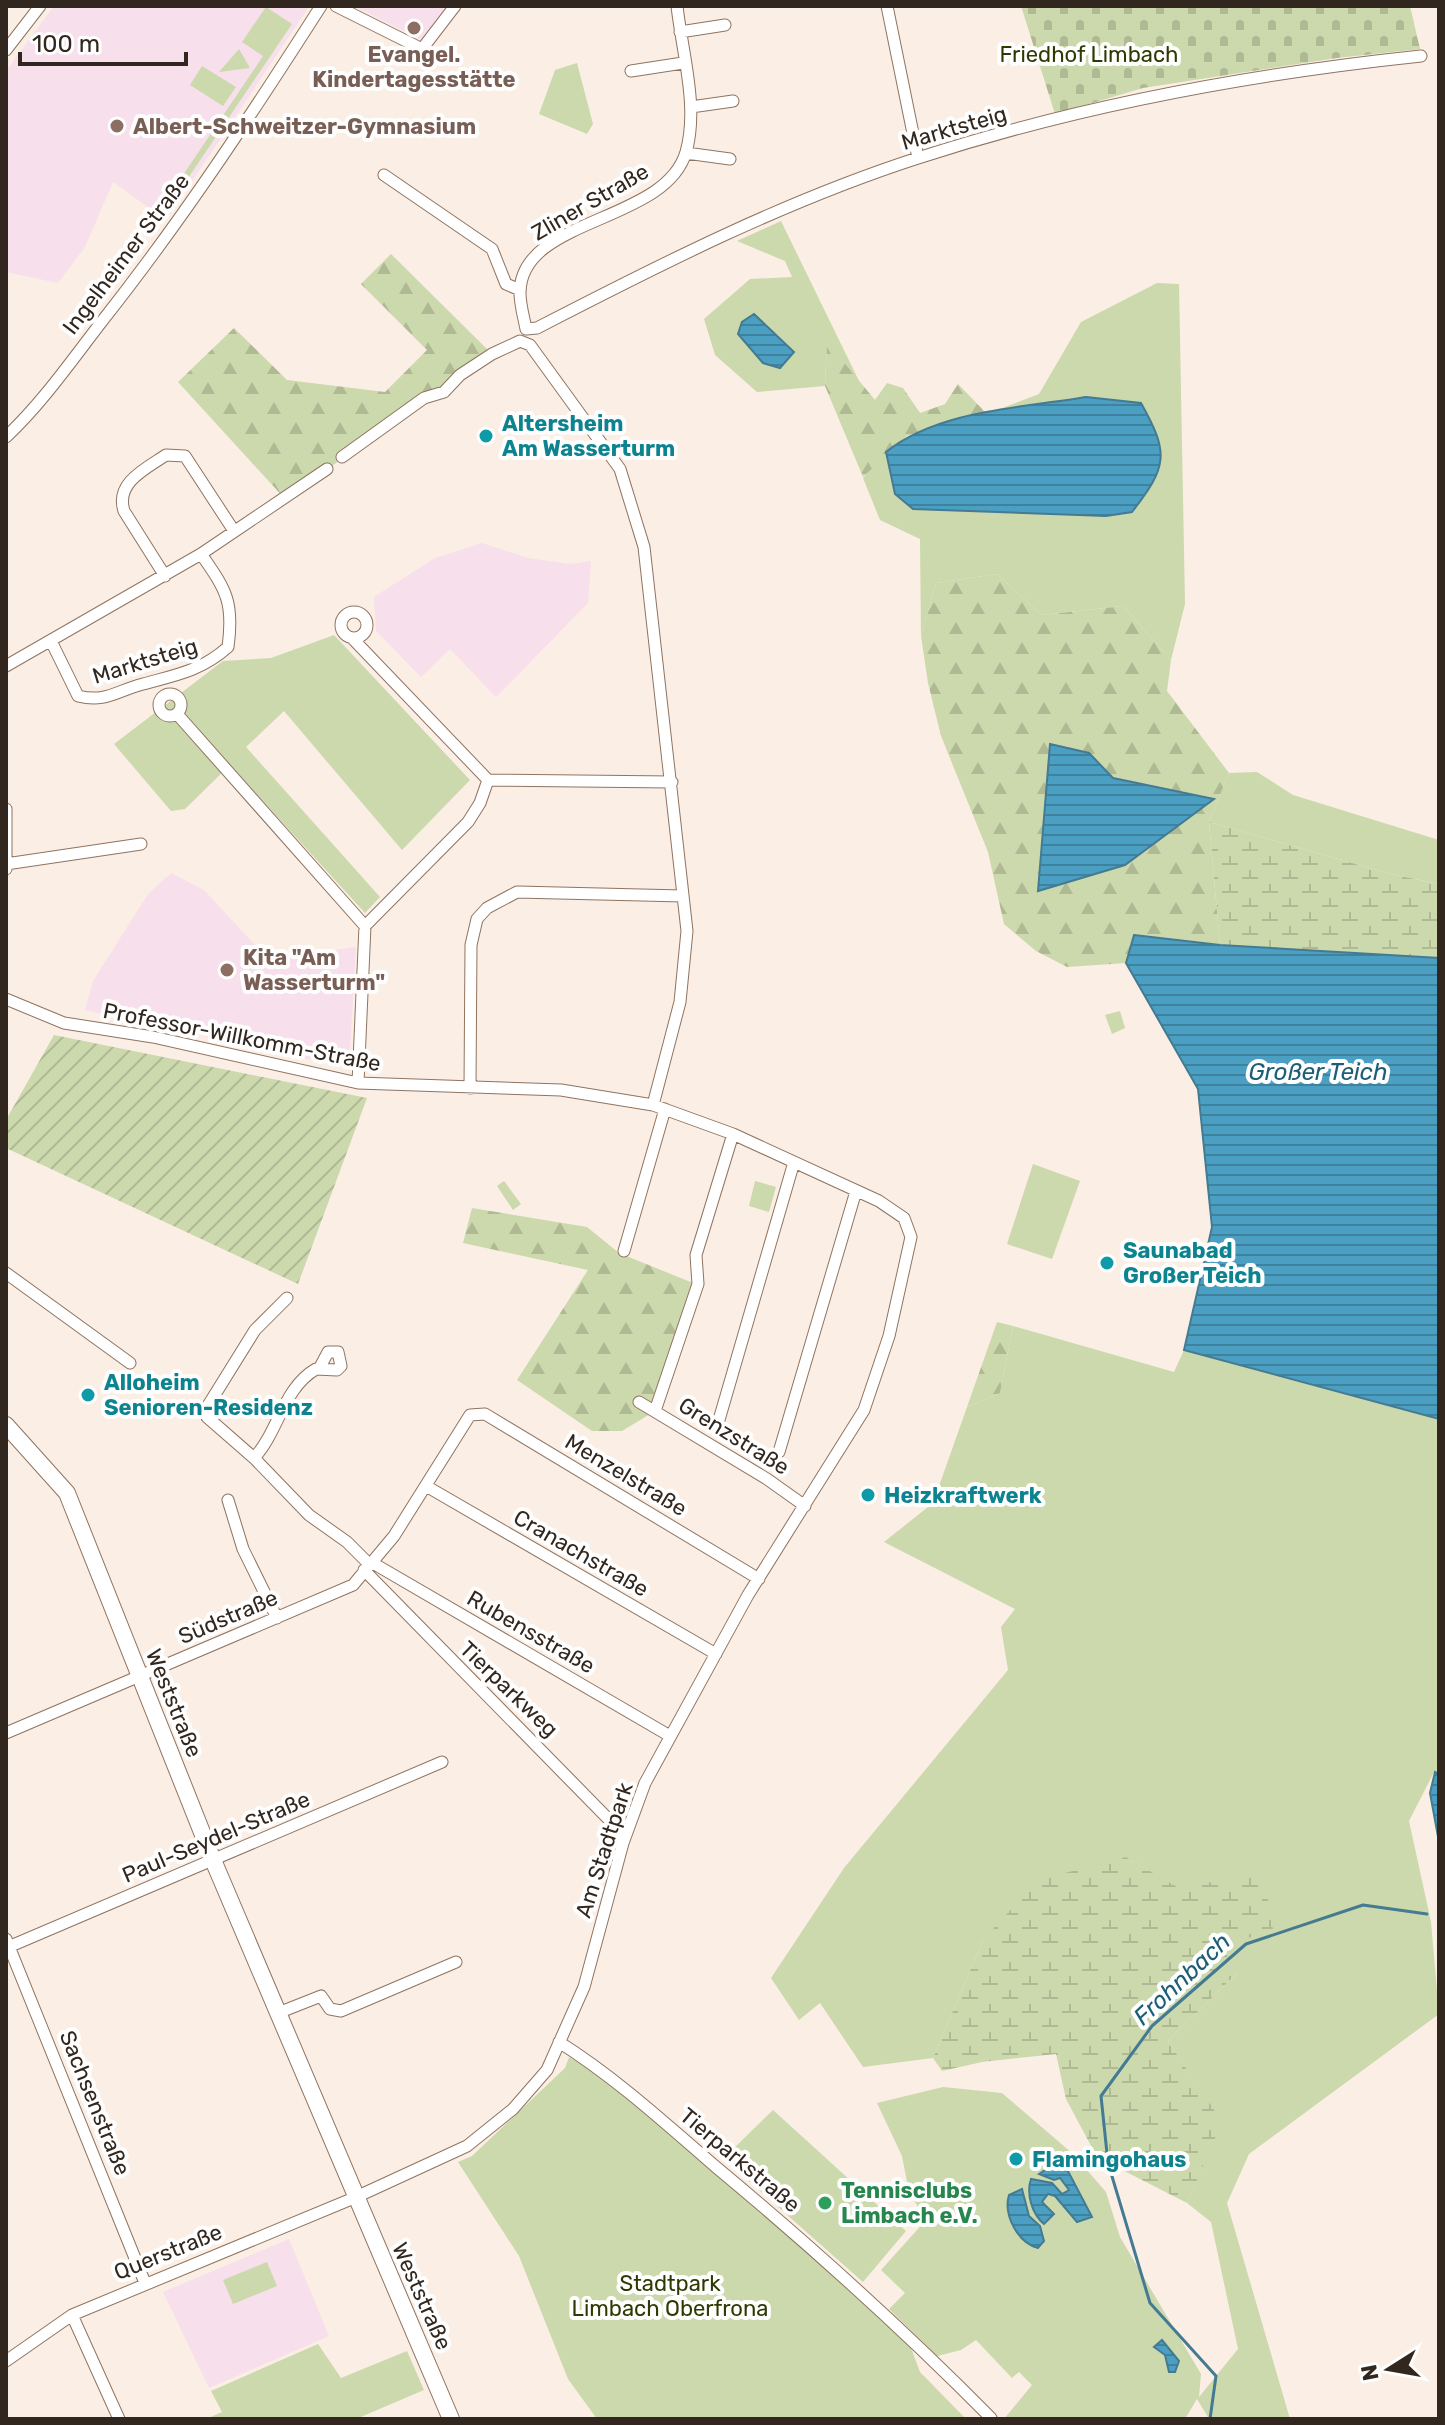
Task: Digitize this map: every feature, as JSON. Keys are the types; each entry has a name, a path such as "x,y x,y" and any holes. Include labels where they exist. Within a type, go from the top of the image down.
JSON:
{"main road":[{"name":"Weststraße","path":"6,1425 67,1493 213,1860 354,2198 451,2419"}],"street":[{"path":"6,50 40,6"},
{"name":"Ingelheimer Straße","path":"6,437 31,413 143,269 260,102 321,6"},
{"path":"336,6 422,49 455,6"},
{"path":"677,6 691,107 686,153 730,159"},
{"path":"887,6 918,158"},
{"path":"680,32 725,25"},
{"name":"Marktsteig","path":"520,290 526,329 537,328 773,212 918,158 1145,97 1254,77 1421,56"},
{"path":"631,71 683,63"},
{"path":"691,107 733,101"},
{"name":"Zliner Straße","path":"520,290 539,252 566,234 625,209 658,189 677,170 686,153"},
{"path":"384,175 492,249 506,284 520,290"},
{"path":"342,457 424,398 444,392 482,361 520,341 530,345 620,469 644,547 687,931 680,1002 653,1105"},
{"path":"165,576 124,511 120,499 124,487 166,455 185,456 234,531"},
{"path":"6,666 201,554 327,469"},
{"name":"Marktsteig","path":"51,641 78,696 97,701 211,662 228,647 232,617 229,599 201,554"},
{"path":"352,638 488,780 672,782"},
{"path":"177,714 365,926"},
{"path":"358,1083 365,926 468,822 480,803 488,780"},
{"path":"6,809 6,867 141,844"},
{"path":"470,1088 471,945 477,919 487,908 517,892 683,896"},
{"name":"Professor-Willkomm-Straße","path":"6,999 64,1023 153,1037 358,1083 561,1090 653,1105 733,1134 896,1210 904,1218 911,1237 889,1336 864,1410"},
{"path":"624,1251 665,1109"},
{"path":"655,1411 698,1284 696,1255 733,1134"},
{"path":"719,1420 794,1162"},
{"path":"779,1452 856,1191"},
{"path":"6,1273 130,1363"},
{"path":"287,1298 255,1330 209,1404 207,1417 254,1458 310,1515 347,1542 368,1565"},
{"path":"254,1458 270,1437 295,1386 305,1375 319,1369"},
{"name":"Grenzstraße","path":"639,1402 767,1479 805,1506"},
{"name":"Am Stadtpark","path":"354,2198 467,2146 513,2109 547,2070 584,1987 625,1836 645,1783 759,1579 864,1410"},
{"name":"Menzelstraße","path":"470,1415 485,1414 759,1579"},
{"name":"Südstraße","path":"6,1733 353,1585 394,1536 470,1415"},
{"name":"Cranachstraße","path":"426,1486 716,1654"},
{"path":"228,1500 243,1549 277,1618"},
{"name":"Rubensstraße","path":"368,1565 670,1736"},
{"name":"Tierparkweg","path":"368,1565 625,1836"},
{"name":"Paul-Seydel-Straße","path":"7,1945 442,1762"},
{"name":"Sachsenstraße","path":"7,1945 145,2283"},
{"path":"278,2013 321,1996 330,2009 341,2011 456,1962"},
{"name":"Tierparkstraße","path":"559,2042 605,2071 756,2198 888,2315 991,2418"},
{"name":"Querstraße","path":"6,2361 72,2315 354,2198"},
{"path":"72,2315 119,2419"}],"shaded area":[{"name":"Albert-Schweitzer-Gymnasium","path":"54,6 308,8 166,220 113,182 85,247 58,283 6,272 6,71"},
{"name":"Evangel. Kindertagesstätte","path":"354,6 447,6 421,40"},
{"path":"482,543 528,558 570,564 591,561 588,603 496,697 450,649 421,677 376,631 374,597 435,558"},
{"name":"Kita \"Am Wasserturm\"","path":"171,873 204,890 268,959 356,947 349,1068 85,1010 93,981 148,894"},
{"path":"289,2239 329,2336 209,2388 163,2292"}],"green space":[{"name":"Friedhof Limbach","path":"1021,6 1410,6 1420,49 1337,58 1143,88 1055,114"},
{"path":"266,7 292,24 182,187 177,184 263,56 242,42"},
{"path":"239,49 250,68 219,72"},
{"path":"577,63 593,124 587,134 539,114 555,70"},
{"path":"202,66 236,87 223,106 190,85"},
{"path":"781,221 860,383 827,343 825,386 757,392 715,355 704,319 750,279 792,277 785,261 737,241"},
{"path":"391,254 492,354 424,398 286,500 178,382 234,328 287,380 385,392 427,350 361,284"},
{"path":"1157,283 1179,284 1185,604 1171,660 1123,606 1042,615 997,574 936,583 921,636 920,539 880,520 863,478 886,452 895,494 913,509 1106,516 1132,512 1086,397 987,414 1039,394 1081,322"},
{"path":"827,342 875,400 887,383 903,388 920,413 945,404 958,384 987,414 907,436 863,477 825,386"},
{"path":"997,574 1042,615 1123,606 1171,660 1167,691 1229,773 1209,822 1220,945 1134,935 1126,963 1067,967 1036,951 1004,924 988,852 941,736 928,683 921,636 936,583","holes":["1089,753 1113,778 1213,799 1039,891"]},
{"path":"334,635 470,780 402,850 284,711 246,747 380,897 365,913 230,765 185,809 171,811 114,744 223,661 271,658"},
{"path":"1257,772 1293,795 1439,840 1439,884 1391,874 1209,822 1229,773"},
{"path":"1209,822 1391,874 1439,884 1439,958 1220,945"},
{"path":"1120,1011 1125,1028 1112,1034 1105,1015"},
{"path":"54,1035 367,1098 298,1284 6,1148 6,1120"},
{"path":"1033,1164 1080,1181 1052,1259 1007,1244"},
{"path":"504,1181 521,1204 513,1210 497,1186"},
{"path":"755,1181 776,1187 769,1212 749,1206"},
{"path":"472,1208 587,1227 619,1253 693,1283 655,1411 622,1431 592,1431 517,1380 588,1270 463,1243"},
{"path":"997,1322 1013,1326 1000,1393 967,1407"},
{"path":"1013,1326 1174,1372 1184,1350 1439,1419 1439,1774 1434,1772 1409,1821 1431,1922 1439,2014 1249,2154 1227,2203 1290,2419 1209,2419 1197,2399 1185,2419 1004,2419 1032,2385 1019,2372 1012,2378 976,2340 961,2350 937,2356 889,2309 905,2293 881,2270 926,2220 909,2192 902,2156 877,2103 943,2087 1002,2093 1073,2154 1106,2192 1120,2237 1201,2374 1199,2397 1238,2349 1211,2222 1187,2203 1221,2122 1168,2041 1237,1973 1220,1947 1264,1876 1177,1888 1126,1857 983,1940 933,2058 863,2067 820,2003 799,2020 771,1978 844,1868 1008,1670 1001,1627 1015,1609 884,1542 933,1503 967,1407 1000,1393"},
{"path":"1126,1857 1177,1887 1264,1875 1273,1930 1221,1947 1238,1972 1168,2041 1222,2122 1187,2203 1097,2157 1066,2099 1056,2054 982,2062 942,2071 933,2058 983,1940 1038,1880"},
{"name":"Stadtpark Limbach Oberfrona","path":"569,2057 603,2077 862,2299 911,2348 920,2372 966,2419 597,2419 568,2379 519,2256 458,2162 472,2156 565,2068"},
{"name":"Tennisclubs Limbach e.V.","path":"773,2110 906,2231 863,2282 743,2176 748,2171 728,2154"},
{"path":"267,2262 277,2286 233,2304 223,2280"},
{"path":"318,2344 341,2378 407,2351 424,2390 356,2419 206,2419 222,2412 211,2391"}],"water":[{"path":"754,314 794,352 780,368 763,363 738,334 742,322"},
{"path":"1086,397 1141,403 1156,435 1160,447 1158,470 1153,483 1132,512 1106,516 913,509 895,494 886,452 907,438 955,419"},
{"path":"1050,744 1089,753 1113,778 1214,799 1125,865 1038,891"},
{"name":"Großer Teich","path":"1134,935 1220,945 1439,958 1439,1419 1184,1350 1212,1227 1198,1089 1126,963"},
{"path":"1435,1772 1439,1774 1439,1842 1430,1793"},
{"path":"1051,2166 1068,2171 1092,2217 1077,2222 1055,2196 1048,2194 1042,2202 1054,2214 1044,2224 1040,2220 1030,2197 1031,2179 1052,2183 1062,2194 1069,2190 1060,2178 1054,2180 1039,2174"},
{"path":"1022,2189 1029,2216 1040,2226 1044,2241 1038,2248 1018,2234 1010,2219 1009,2195"},
{"path":"1162,2340 1179,2361 1175,2372 1169,2372 1165,2355 1154,2347"}],"waterway":[{"name":"Frohnbach","path":"1210,2419 1216,2376 1150,2303 1108,2163 1101,2096 1152,2026 1246,1944 1363,1905 1427,1914"}],"place":[{"name":"Evangel. Kindertagesstätte","path":"414,28"},
{"name":"Albert-Schweitzer-Gymnasium","path":"117,126"},
{"name":"Altersheim Am Wasserturm","path":"486,436"},
{"name":"Kita \"Am Wasserturm\"","path":"227,970"},
{"name":"Saunabad Großer Teich","path":"1107,1263"},
{"name":"Alloheim Senioren-Residenz","path":"88,1395"},
{"name":"Heizkraftwerk","path":"868,1495"},
{"name":"Flamingohaus","path":"1016,2159"},
{"name":"Tennisclubs Limbach e.V.","path":"825,2203"}]}
